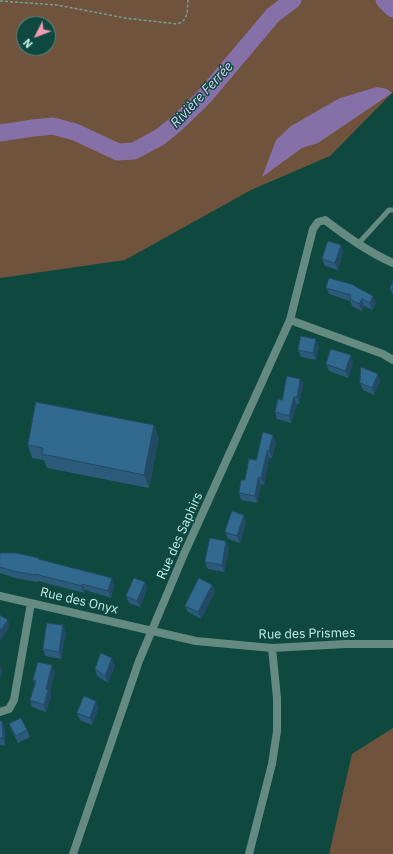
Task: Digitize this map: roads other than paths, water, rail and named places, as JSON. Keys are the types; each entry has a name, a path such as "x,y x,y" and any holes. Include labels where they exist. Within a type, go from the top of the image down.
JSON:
{"street":[{"name":"Rue des Saphirs","path":"73,854 139,661 184,554 290,320 313,229 318,222 326,220 357,244"},
{"path":"357,244 377,256 393,263"},
{"path":"290,320 383,354 393,360"},
{"name":"Rue des Onyx","path":"0,596 152,631"},
{"path":"0,712 9,709 14,700 31,603"},
{"name":"Rue des Prismes","path":"152,631 196,641 272,648 346,644 393,644"},
{"path":"249,854 272,764 278,731 277,698 272,648"}],"lane":[{"path":"357,244 389,210 393,210"}],"waterway":[{"name":"Rivière Ferrée","path":"0,133 53,126 75,132 118,152 134,151 160,137 176,124 203,98 273,15 293,0"},
{"name":"Rivière Ferrée","path":"384,0 393,9"}]}
